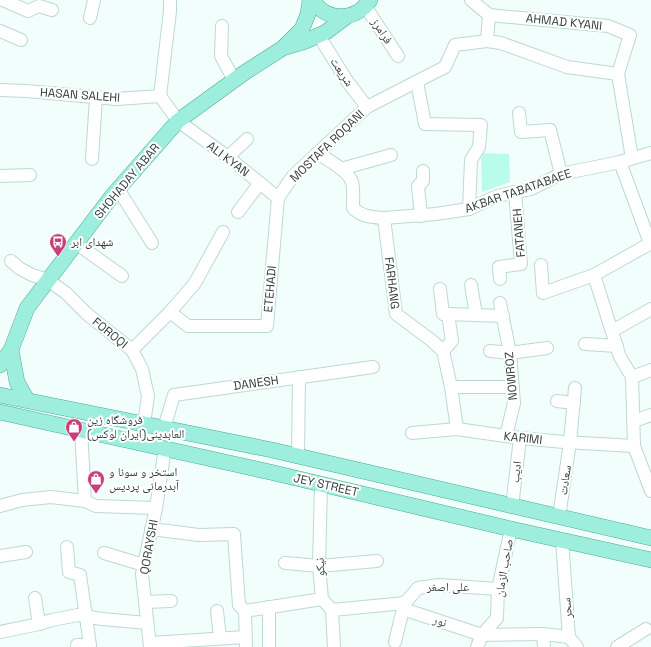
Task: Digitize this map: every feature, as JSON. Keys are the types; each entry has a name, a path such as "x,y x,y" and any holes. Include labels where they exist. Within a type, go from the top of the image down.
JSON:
{"main road":[{"path":"311,0 325,13 336,16 346,16 357,13 368,3"},
{"path":"283,48 302,29 308,14 311,0"},
{"path":"283,48 319,36 346,16"},
{"name":"SHOHADAY ABAR","path":"0,365 11,350 27,308 118,189 178,121 234,80 283,48"},
{"path":"11,350 17,382 27,400"},
{"name":"JEY STREET","path":"0,395 298,457 651,538"},
{"name":"JEY STREET","path":"0,412 165,448 511,529 651,560"}],"street":[{"path":"0,3 3,0 28,11 39,6 52,10"},
{"path":"90,18 94,0"},
{"path":"160,96 170,0"},
{"path":"474,1 489,15 487,41"},
{"name":"فرامرز","path":"368,3 398,56"},
{"name":"AHMAD KYANI","path":"489,15 608,26 630,35 618,74 632,158"},
{"path":"222,26 221,56 234,80"},
{"path":"0,31 21,40"},
{"name":"شریعت","path":"319,36 347,80 367,107"},
{"name":"MOSTAFA ROQANI","path":"278,198 293,176 367,107 444,67 455,45 487,41 501,43 567,67 618,74"},
{"path":"416,82 425,124 481,125 478,147 471,160 470,209"},
{"name":"HASAN SALEHI","path":"0,90 117,99 160,96"},
{"name":"ALI KYAN","path":"160,96 178,121 278,198"},
{"path":"92,159 96,97"},
{"path":"519,113 521,132 550,130 561,174"},
{"path":"228,158 247,139"},
{"path":"317,153 341,168 351,181 353,208 358,214 368,217 384,218"},
{"name":"AKBAR TABATABAEE","path":"384,218 421,216 470,209 497,196 530,189 561,174 620,162 651,153"},
{"path":"341,168 391,155"},
{"path":"542,265 543,293 594,275 651,243 620,162"},
{"path":"421,216 418,186 423,181 423,171"},
{"path":"0,176 30,175"},
{"path":"238,212 260,183"},
{"path":"118,189 152,243"},
{"name":"FATANEH","path":"500,279 499,267 521,264 515,192"},
{"name":"ETEHADI","path":"170,312 188,326 267,326 278,198"},
{"name":"FARHANG","path":"384,218 396,314 431,340 443,351"},
{"path":"132,350 170,312 195,283 223,232"},
{"path":"76,242 122,276"},
{"name":"FOROQI","path":"11,261 19,268 32,275 48,280 66,293 87,314 132,350 142,369 148,396 144,424"},
{"path":"594,275 620,357 632,377 634,446 651,491"},
{"path":"471,285 476,315"},
{"path":"440,289 443,314 452,341 443,351 451,387 456,429"},
{"name":"NOWROZ","path":"500,304 510,353 514,403 506,436"},
{"path":"612,331 651,309"},
{"path":"443,314 503,316"},
{"path":"585,344 616,346"},
{"path":"490,351 510,353 547,348"},
{"name":"DANESH","path":"164,428 174,394 373,367"},
{"path":"632,377 651,370"},
{"path":"298,457 299,377"},
{"path":"451,387 513,386"},
{"name":"سعادت","path":"559,517 570,442 575,388"},
{"path":"557,401 574,403"},
{"path":"634,420 651,415"},
{"name":"KARIMI","path":"412,433 456,429 520,438 634,446"},
{"path":"81,430 85,501"},
{"name":"ادیب","path":"512,507 520,438"},
{"name":"QORAYSHI","path":"150,645 142,574 156,508 165,448"},
{"name":"نیکو","path":"321,484 319,566 322,599"},
{"path":"0,506 22,500 51,498 85,501 96,506 156,508"},
{"path":"150,645 220,638 246,642 246,611 239,605 234,534 199,535 151,529"},
{"name":"صاحب الزمان","path":"477,647 482,635 498,618 498,589 511,529"},
{"name":"سحر","path":"543,634 569,636 562,540"},
{"path":"67,547 69,572 80,575 90,645 77,645"},
{"path":"0,556 26,552"},
{"path":"104,553 144,565"},
{"path":"285,563 319,566 377,561"},
{"name":"علی اصغر","path":"404,606 418,588 439,585 498,589"},
{"path":"35,598 39,624"},
{"path":"246,611 322,599 332,610 334,647"},
{"path":"145,602 171,601"},
{"path":"332,610 404,606 395,642"},
{"name":"نور","path":"404,606 482,635 543,634"},
{"path":"269,607 269,647"},
{"path":"217,610 220,638"},
{"path":"0,632 78,615 147,624"},
{"path":"617,647 646,629"},
{"path":"543,634 544,647"},
{"path":"569,636 577,647"}],"green space":[{"path":"481,153 509,154 510,182 482,192"}],"place":[{"name":"شهدای ابر","path":"58,257"},
{"name":"فروشگاه زین العابدینی(ایران لوکس)","path":"74,442"},
{"name":"استخر و سونا و آبدرمانی پردیس","path":"96,494"}]}
